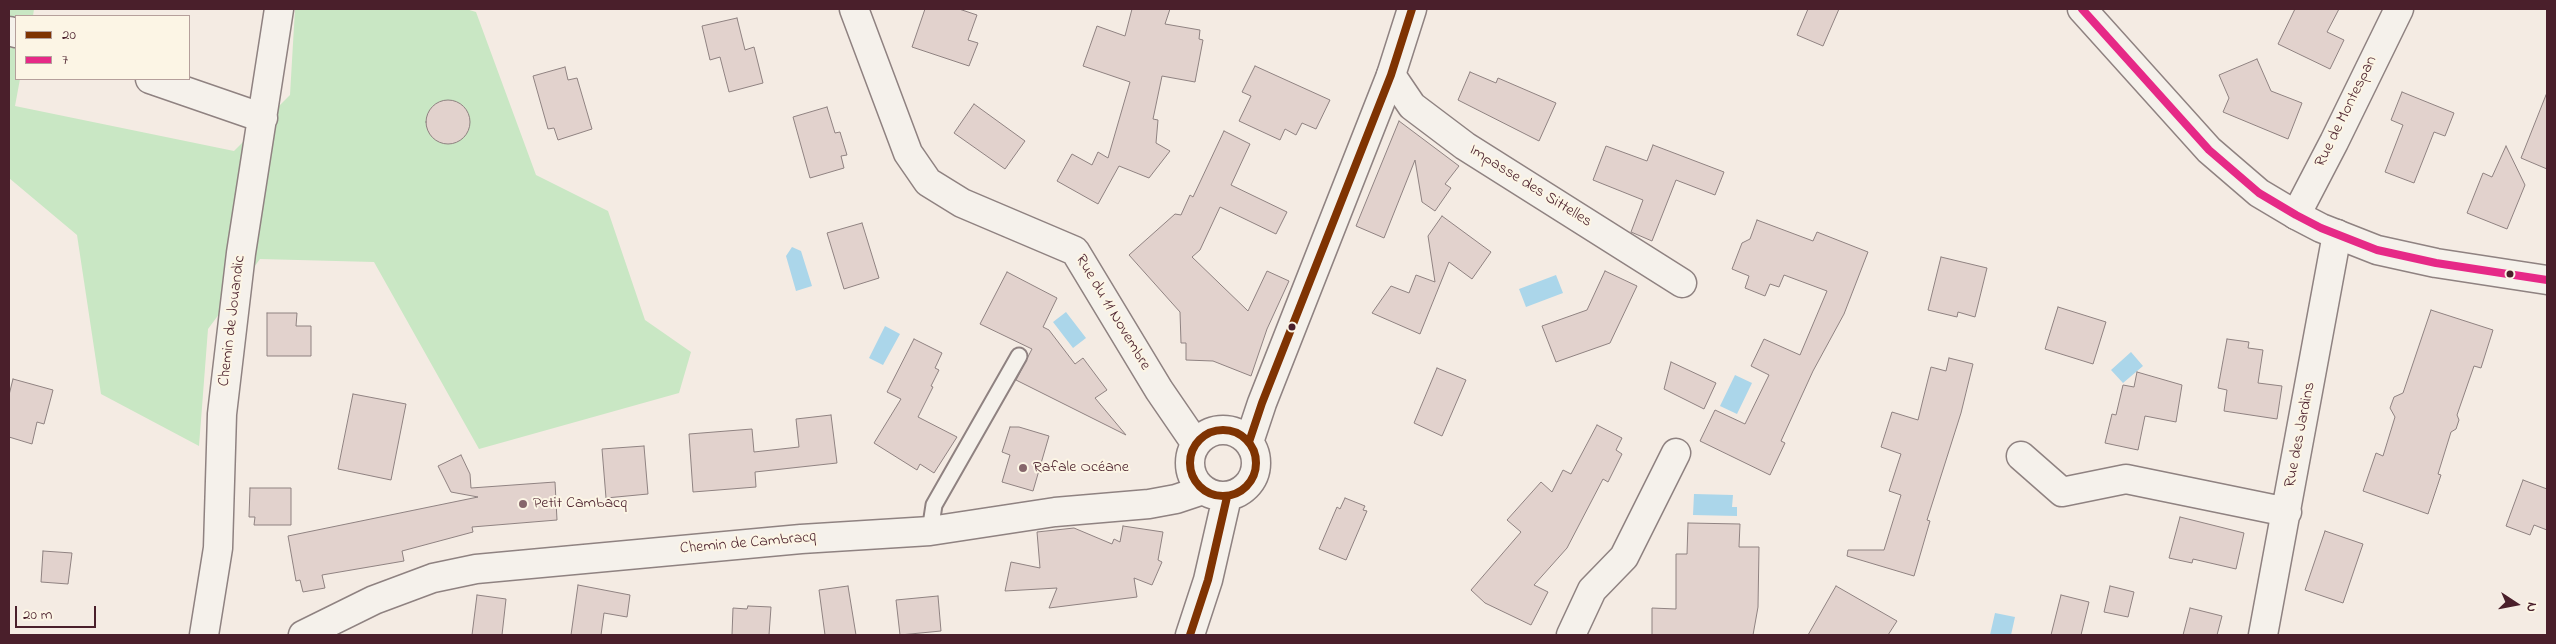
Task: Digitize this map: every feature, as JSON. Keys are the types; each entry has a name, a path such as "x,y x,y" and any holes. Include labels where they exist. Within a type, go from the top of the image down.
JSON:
{"street":[{"name":"Chemin de Jouandic","path":"204,635 218,548 222,414 242,253 279,9"},
{"name":"Rue du 11 Novembre","path":"854,9 908,153 928,182 962,203 1075,251 1159,390 1196,444"},
{"path":"1249,442 1262,403 1392,75 1412,9"},
{"path":"2082,9 2209,150 2259,193 2296,215 2377,250 2436,263 2547,280"},
{"name":"Rue de Montespan","path":"2296,215 2399,9"},
{"name":"Impasse des Sittelles","path":"1392,75 1412,106 1465,146 1682,283"},
{"path":"153,80 263,118"},
{"name":"Rue des Jardins","path":"2264,635 2337,234"},
{"path":"1228,430 1240,434 1249,442 1255,455 1256,469 1251,482 1240,492 1215,494 1194,481 1190,468 1190,456 1196,444 1210,433 1228,430"},
{"path":"1571,635 1592,590 1624,557 1676,453"},
{"path":"2021,456 2062,492 2126,479 2287,512"},
{"path":"1190,635 1208,580 1215,494"},
{"name":"Chemin de Cambracq","path":"303,635 374,600 433,578 476,569 801,539 930,531 1055,512 1149,504 1215,494"}],"lane":[{"path":"930,531 934,505 1019,356"}],"green space":[{"path":"9,9 34,9 33,15 15,15 15,80 20,80 15,106 234,151 290,95 295,9 466,9 476,12 536,175 608,211 645,320 691,352 679,393 479,449 374,262 260,259 208,329 199,446 101,394 77,235 9,178"}],"water":[{"path":"792,247 801,251 812,286 796,291 786,256"},
{"path":"1556,275 1563,293 1526,307 1519,289"},
{"path":"1066,312 1086,338 1073,348 1053,322"},
{"path":"885,326 900,334 883,365 869,358"},
{"path":"2131,352 2143,366 2123,383 2111,370"},
{"path":"1735,375 1752,383 1737,414 1720,406"},
{"path":"1694,494 1733,495 1732,507 1737,507 1737,516 1693,515"},
{"path":"1995,613 2015,617 2011,635 1990,635"}],"building":[{"path":"925,9 959,9 977,15 968,40 978,43 969,66 912,47"},
{"path":"1132,9 1170,9 1165,24 1200,30 1199,39 1203,40 1195,82 1162,76 1153,119 1158,120 1156,143 1170,151 1149,178 1119,166 1098,204 1057,181 1072,154 1092,165 1098,152 1108,158 1130,82 1083,66 1097,26 1125,36"},
{"path":"1808,9 1839,9 1823,46 1797,35"},
{"path":"2295,9 2339,9 2327,32 2344,40 2330,69 2278,44"},
{"path":"737,18 745,50 754,47 763,83 729,92 720,57 710,60 702,26"},
{"path":"2257,59 2271,91 2302,103 2288,139 2223,112 2229,98 2219,75"},
{"path":"1255,66 1330,100 1316,129 1302,123 1296,135 1285,129 1280,140 1239,121 1251,96 1242,92"},
{"path":"565,67 568,80 577,78 592,129 558,140 554,128 548,129 533,76"},
{"path":"1470,72 1496,83 1498,78 1556,103 1539,141 1458,100"},
{"path":"2402,92 2454,113 2445,136 2434,132 2414,183 2385,172 2403,125 2391,120"},
{"path":"2547,95 2547,169 2521,158"},
{"path":"452,100 464,106 469,113 469,131 464,138 457,143 444,144 436,141 429,134 426,118 429,110 436,103"},
{"path":"974,104 1025,141 1005,169 954,133"},
{"path":"827,107 835,133 840,132 847,155 841,156 844,168 810,178 793,117"},
{"path":"1399,121 1459,166 1445,184 1451,188 1435,211 1422,202 1415,160 1384,238 1356,226"},
{"path":"1224,131 1250,144 1231,185 1287,212 1276,234 1220,207 1200,250 1192,257 1248,311 1267,271 1289,281 1267,329 1251,376 1213,361 1186,360 1186,343 1181,343 1180,312 1129,255 1175,214 1181,215 1190,195 1193,197"},
{"path":"1653,145 1724,172 1715,195 1676,180 1652,241 1631,232 1643,200 1593,180 1606,146 1647,161"},
{"path":"2506,146 2525,185 2507,229 2467,213 2483,173 2492,177"},
{"path":"1442,216 1491,252 1472,279 1449,262 1420,334 1372,313 1391,286 1409,293 1416,275 1435,282 1428,236"},
{"path":"1757,220 1813,241 1817,232 1868,252 1844,314 1813,371 1781,441 1785,443 1770,475 1700,441 1715,410 1745,424 1769,375 1751,366 1764,339 1800,355 1827,291 1784,275 1779,287 1770,284 1765,296 1745,288 1749,276 1732,269 1742,243 1750,239"},
{"path":"862,223 879,278 844,289 827,233"},
{"path":"1941,257 1987,268 1975,317 1958,312 1957,317 1928,310"},
{"path":"1605,271 1637,286 1610,343 1556,362 1542,326 1587,310"},
{"path":"1007,272 1057,298 1043,327 1049,330 1075,364 1083,358 1107,390 1095,398 1126,435 1016,380 1032,349 980,324"},
{"path":"2058,307 2106,322 2093,364 2045,349"},
{"path":"2431,310 2493,330 2481,368 2474,366 2457,415 2459,420 2456,429 2451,432 2438,474 2441,475 2428,514 2363,491 2376,453 2383,456 2395,417 2390,408 2394,397 2403,393"},
{"path":"267,313 297,313 296,326 311,326 311,356 267,356"},
{"path":"914,339 942,353 935,368 939,370 931,386 933,387 918,417 957,437 934,473 920,464 917,470 874,443 901,399 887,392"},
{"path":"2227,339 2249,342 2248,348 2263,350 2258,383 2282,386 2277,419 2224,411 2227,390 2218,388"},
{"path":"1949,358 1973,364 1961,413 1927,520 1930,521 1914,576 1847,556 1848,550 1884,550 1901,495 1889,491 1901,454 1881,447 1892,412 1918,420 1931,367 1946,371"},
{"path":"1671,362 1716,383 1704,409 1664,389"},
{"path":"1437,368 1466,380 1442,436 1414,423"},
{"path":"2137,372 2182,385 2176,422 2145,416 2138,450 2105,443 2112,414 2116,415 2123,385 2134,387"},
{"path":"13,379 53,390 44,424 37,422 32,444 9,437 9,395"},
{"path":"353,394 406,404 391,480 338,469"},
{"path":"831,415 837,463 755,472 756,487 693,492 689,434 752,429 754,452 799,447 796,419"},
{"path":"1597,425 1622,438 1616,450 1622,454 1608,482 1603,479 1567,548 1534,585 1548,592 1531,625 1485,603 1471,590 1521,532 1507,520 1541,482 1552,492 1563,470 1571,474"},
{"name":"Rafale Océane","path":"1010,427 1019,427 1049,436 1033,491 1002,482 1010,455 1002,452"},
{"path":"644,446 648,494 606,498 602,449"},
{"path":"461,455 470,474 471,488 555,482 557,520 472,527 473,532 402,551 404,561 322,575 325,588 303,592 300,580 296,581 288,536 478,497 451,492 438,466"},
{"path":"2523,480 2547,489 2547,530 2534,525 2530,535 2506,526"},
{"path":"250,488 291,488 291,525 254,525 255,517 249,517"},
{"path":"1345,498 1365,506 1363,510 1367,511 1346,560 1319,549 1337,507 1340,509"},
{"path":"2180,517 2244,533 2236,569 2193,559 2192,563 2169,558"},
{"path":"1688,523 1740,524 1739,547 1759,547 1758,607 1753,635 1652,635 1652,608 1676,609 1676,554 1687,554"},
{"path":"1123,526 1163,532 1158,560 1162,562 1152,585 1134,578 1137,597 1049,608 1057,588 1005,591 1011,562 1040,568 1037,532 1074,528 1112,544 1114,539 1120,542"},
{"path":"2325,531 2363,544 2343,603 2305,590"},
{"path":"43,551 72,553 68,584 41,582"},
{"path":"578,585 630,595 627,617 604,613 601,635 571,635"},
{"path":"848,586 856,635 825,635 819,590"},
{"path":"1836,586 1897,621 1888,635 1808,635"},
{"path":"2110,586 2134,592 2128,617 2104,612"},
{"path":"477,595 506,599 502,635 472,635"},
{"path":"2061,595 2089,602 2081,635 2051,635"},
{"path":"938,596 941,631 900,635 896,600"},
{"path":"748,606 771,607 769,635 732,635 733,608 747,609"},
{"path":"2190,608 2222,616 2217,635 2183,635"}],"transit line":[{"name":"20","path":"1249,442 1262,403 1391,75 1412,9"},
{"name":"7","path":"2082,9 2209,150 2259,193 2296,215 2321,228 2377,250 2436,263 2547,280"},
{"name":"20","path":"1223,430 1236,432 1251,445 1254,450 1256,463 1254,476 1241,491 1236,494 1223,496 1210,494 1195,481 1192,476 1190,463 1192,450 1205,435 1210,432 1223,430"},
{"name":"20","path":"1190,635 1208,580 1227,497"}],"place":[{"name":"Rafale Océane","path":"1023,468"},
{"name":"Petit Cambacq","path":"523,504"}]}
